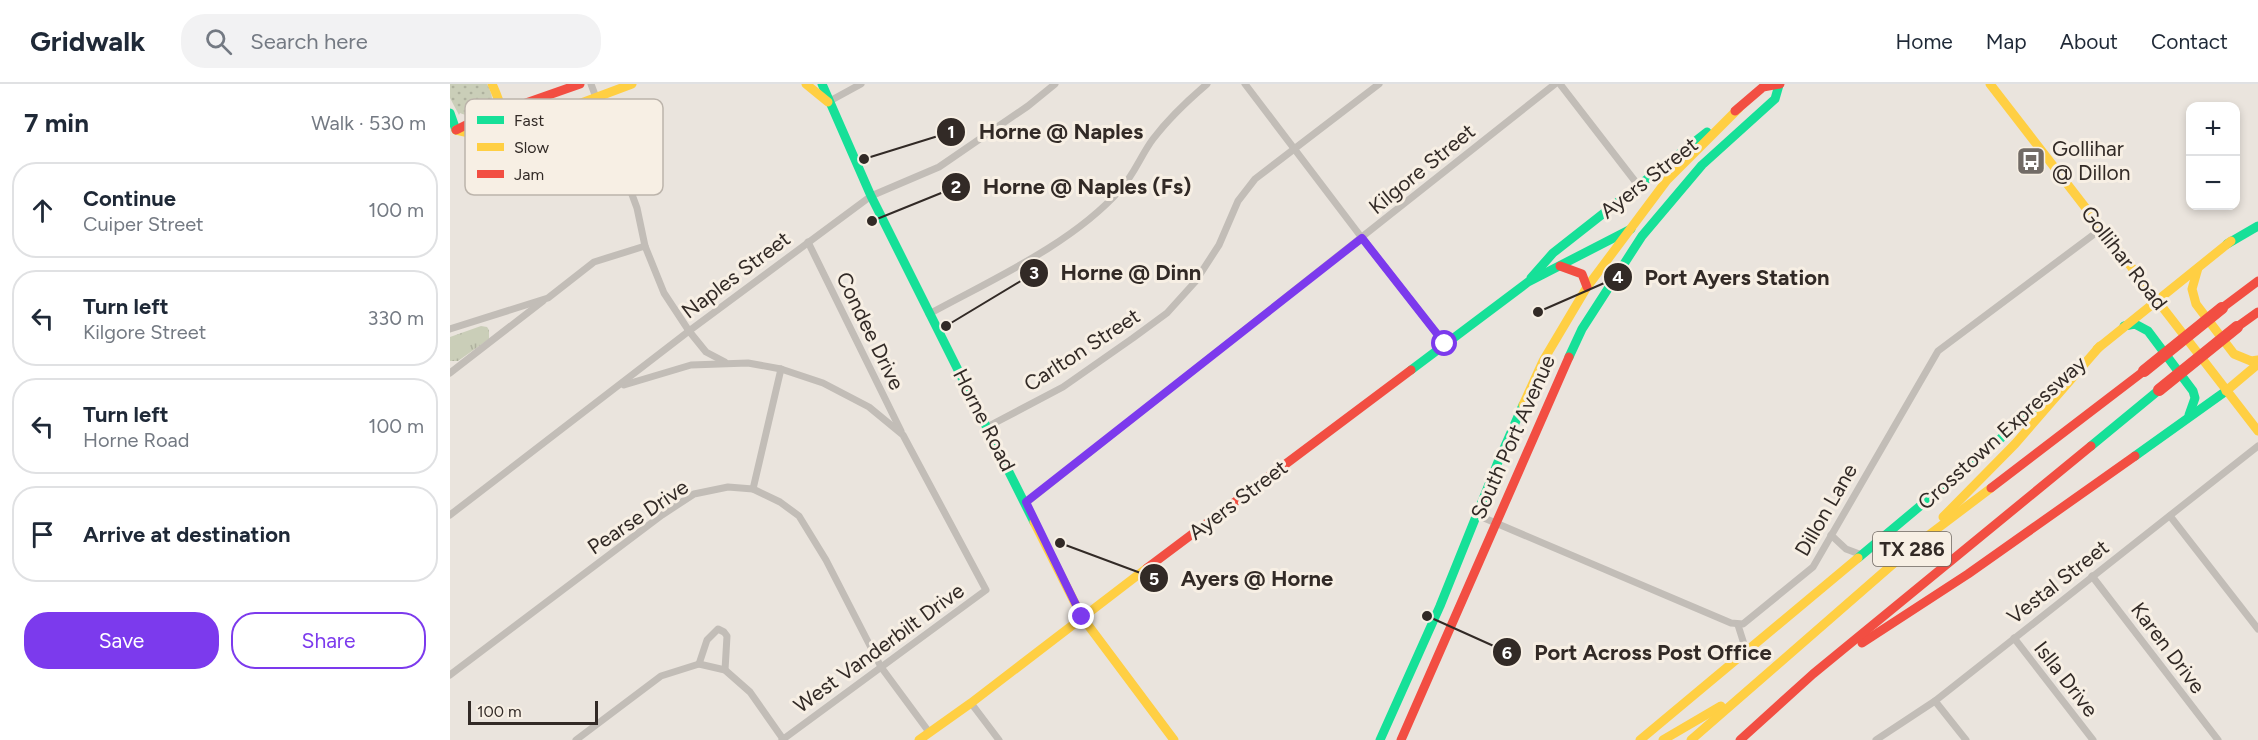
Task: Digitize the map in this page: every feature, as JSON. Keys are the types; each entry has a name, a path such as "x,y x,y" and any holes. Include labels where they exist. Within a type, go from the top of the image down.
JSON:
{"main road":[{"path":"492,84 498,99"},
{"path":"539,99 580,84"},
{"path":"596,98 633,84"},
{"path":"806,84 828,102"},
{"name":"Horne Road","path":"822,84 871,196 929,315 1026,502 1082,617 1174,740"},
{"name":"Gollihar Road","path":"1990,84 2258,432"},
{"name":"Ayers Street","path":"924,736 971,703 1528,282 1637,233 1707,160 1775,99 1780,85 1763,87 1553,253 1528,282"},
{"name":"South Port Avenue","path":"1401,740 1572,348 1667,180 1739,108"},
{"path":"450,113 453,131"},
{"name":"Crosstown Expressway","path":"1640,740 1999,440 2100,346 2227,244 2258,224"},
{"name":"South Port Avenue","path":"1380,740 1440,606 1498,462 1543,361 1587,287 1637,233"},
{"path":"1560,266 1582,274 1587,287"},
{"path":"2198,268 2192,289 2196,304 2234,354 2258,360"},
{"name":"Crosstown Expressway","path":"1691,740 1909,550 2258,281"},
{"name":"TX 286","path":"1740,740 1813,674 2159,390 2258,312"},
{"path":"2124,326 2135,324 2148,331 2193,391 2194,407 2188,417"},
{"path":"1909,550 2015,444 2100,346"},
{"path":"1813,674 1968,574 2226,391 2258,364"},
{"path":"1663,740 1746,692"}],"street":[{"path":"591,84 596,98"},
{"path":"828,102 861,84"},
{"name":"Naples Street","path":"450,515 688,331 871,196 939,167 1028,106 1055,84"},
{"path":"929,315 1081,227 1122,188 1152,140 1174,112 1207,84"},
{"path":"1245,84 1445,344"},
{"name":"Carlton Street","path":"987,427 1063,387 1167,313 1196,282 1219,245 1239,201 1255,179 1379,84"},
{"name":"Kilgore Street","path":"1026,502 1555,84"},
{"path":"1560,84 1638,185"},
{"path":"632,195 645,246 664,293 688,331 706,352 725,362"},
{"name":"Dillon Lane","path":"1738,625 1747,621 1806,574 1938,351 2101,228"},
{"name":"Condee Drive","path":"808,242 903,435"},
{"path":"450,373 594,262 645,246"},
{"path":"450,329 548,298"},
{"name":"West Vanderbilt Drive","path":"619,386 691,365 725,362 748,363 781,369 823,383 869,407 903,435 986,590 782,740"},
{"path":"753,489 781,369"},
{"name":"Vestal Street","path":"1876,740 1935,701 2258,446"},
{"name":"Pearse Drive","path":"450,675 662,515 694,494 728,487 753,489 780,502 799,516 826,560 881,668 924,736"},
{"path":"1477,515 1738,625 1744,644 1743,654"},
{"path":"2170,516 2258,629"},
{"path":"1831,535 1846,549 1862,555"},
{"name":"Karen Drive","path":"2092,576 2218,740"},
{"path":"699,664 707,640 718,629 727,636 724,670"},
{"name":"Islla Drive","path":"2014,638 2093,740"},
{"path":"576,740 661,676 699,664 724,670 750,692 782,740"},
{"path":"1935,701 1966,740"},
{"path":"971,703 999,740"}],"green space":[{"path":"450,84 487,84 492,95 492,99 465,99 465,115 460,113 459,115 450,98"},
{"path":"481,326 489,330 489,339 458,361 450,361 450,337"}],"traffic: fast":[{"path":"822,84 871,196 1034,522"},
{"path":"1569,357 1582,329 1642,236 1702,165 1775,99 1779,85"},
{"path":"450,113 456,130"},
{"path":"1531,278 1553,253 1707,132"},
{"path":"2227,244 2258,226"},
{"path":"1411,370 1528,282 1631,229"},
{"path":"2124,326 2135,324 2148,331 2193,391 2195,398 2189,415"},
{"path":"1858,558 1999,440 2065,379"},
{"path":"2091,446 2159,390"},
{"path":"2135,456 2226,391"},
{"path":"1380,740 1440,606 1523,405"}],"traffic: slow":[{"path":"492,84 498,99"},
{"path":"592,99 632,84"},
{"path":"806,84 828,102"},
{"path":"1990,84 2258,431"},
{"path":"1523,405 1543,361 1587,287 1667,180 1739,108"},
{"path":"456,130 465,132"},
{"path":"2097,349 2231,241"},
{"path":"2198,268 2192,289 2196,304 2234,354 2251,361 2258,360"},
{"path":"1943,517 2015,444 2100,346"},
{"path":"2226,391 2258,364"},
{"path":"1691,740 1909,550 1991,488"},
{"path":"1034,522 1082,617 1174,740"},
{"path":"1640,740 1858,558"},
{"path":"919,740 1147,568"},
{"path":"1663,740 1721,706"}],"traffic: jam":[{"path":"537,99 580,84"},
{"path":"1735,111 1763,87 1780,84"},
{"path":"456,130 465,126"},
{"path":"1560,266 1582,274 1587,287"},
{"path":"2222,308 2258,281"},
{"path":"2144,371 2222,308"},
{"path":"2237,327 2258,312"},
{"path":"2159,390 2237,327"},
{"path":"1401,740 1569,357"},
{"path":"1147,568 1411,370"},
{"path":"1991,488 2144,371"},
{"path":"1740,740 1813,674 2091,446"},
{"path":"1862,643 1968,574 2135,456"}],"place":[{"name":"Horne @ Naples","path":"864,159"},
{"name":"Gollihar @ Dillon","path":"2031,161"},
{"name":"Horne @ Naples (Fs)","path":"872,221"},
{"name":"Port Ayers Station","path":"1538,312"},
{"name":"Horne @ Dinn","path":"946,326"},
{"name":"Ayers @ Horne","path":"1060,543"},
{"name":"Port Across Post Office","path":"1427,616"}],"route":[{"path":"1082,617 1026,502 1362,238 1445,344"}]}
